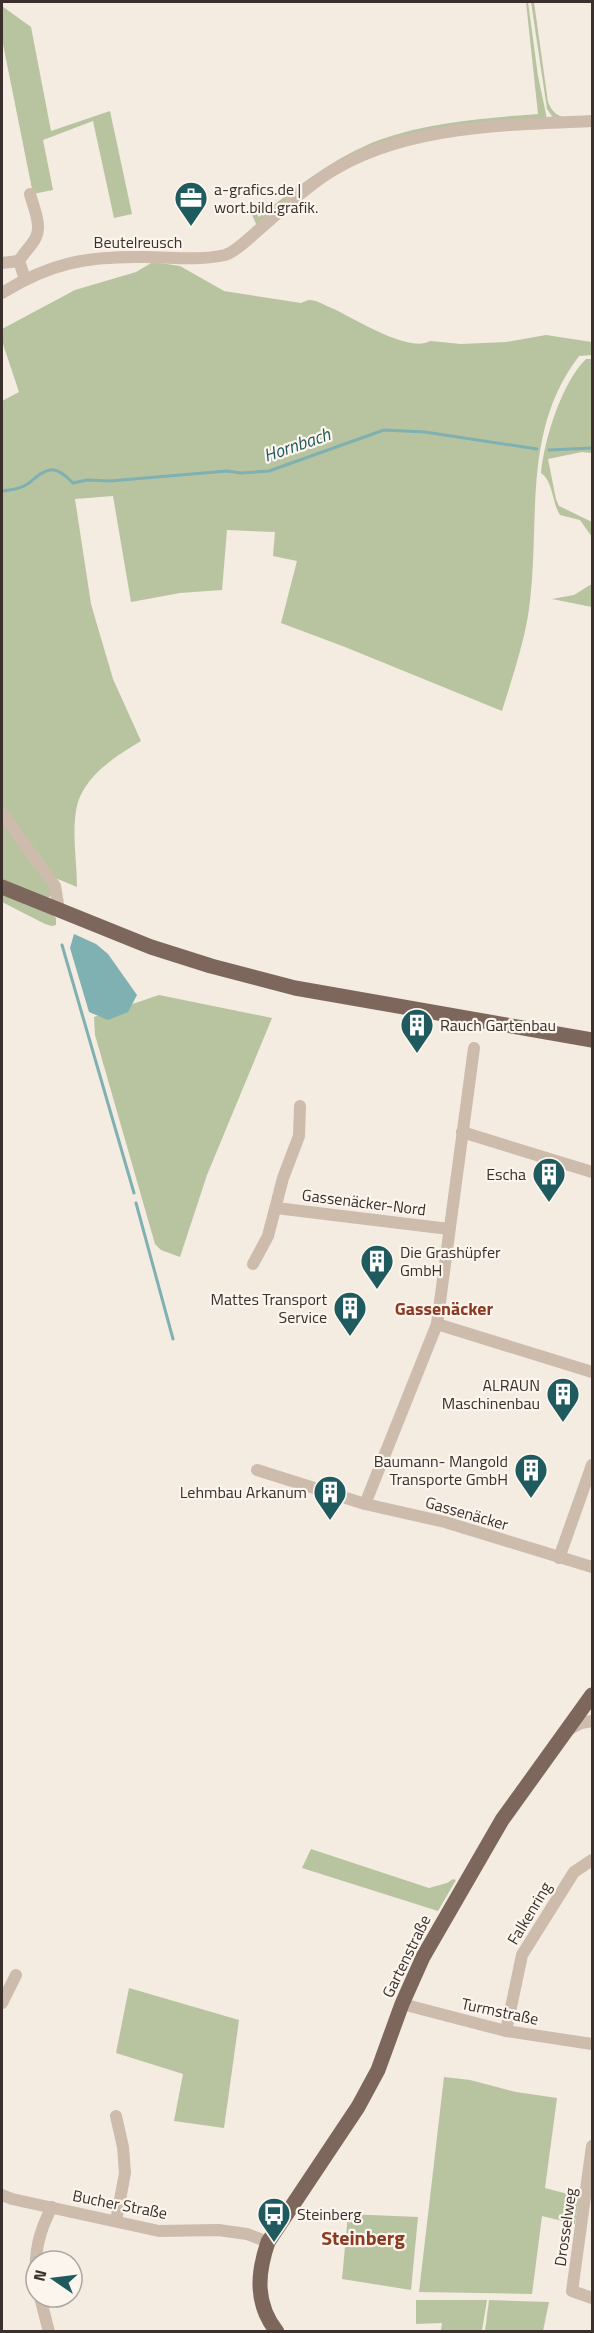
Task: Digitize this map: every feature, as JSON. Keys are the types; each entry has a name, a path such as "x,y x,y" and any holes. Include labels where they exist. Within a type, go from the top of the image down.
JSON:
{"main road":[{"path":"2,887 151,947 251,977 592,1040"},
{"name":"Gartenstraße","path":"278,2331 266,2312 259,2280 268,2242 358,2107 378,2070 402,2004 423,1957 502,1820 592,1697"}],"street":[{"name":"Beutelreusch","path":"2,293 51,267 88,258 197,259 228,254 326,175 361,157 406,141 465,129 592,121"},
{"path":"25,279 19,261 39,229 30,194"},
{"path":"2,263 19,261"},
{"path":"2,813 55,886 59,910"},
{"path":"365,1504 437,1324 474,1048"},
{"name":"Gassenäcker-Nord","path":"253,1264 268,1236 299,1136 300,1106"},
{"path":"462,1132 592,1172"},
{"name":"Gassenäcker-Nord","path":"276,1208 449,1229"},
{"path":"437,1324 592,1372"},
{"path":"560,1558 592,1465"},
{"name":"Gassenäcker","path":"257,1470 365,1504 445,1522 592,1567"},
{"path":"565,1732 581,1723 592,1721"},
{"name":"Falkenring","path":"506,2031 522,1955 574,1872 592,1860"},
{"path":"2,2002 16,1975"},
{"name":"Turmstraße","path":"402,2004 506,2031 592,2044"},
{"path":"116,2222 125,2173 117,2116"},
{"name":"Drosselweg","path":"592,2146 572,2291 592,2298"},
{"name":"Bucher Straße","path":"2,2195 159,2230 218,2230 247,2234 268,2242"},
{"path":"36,2249 41,2227 52,2207"},
{"path":"43,2309 49,2331"}],"green space":[{"path":"526,2 528,2 538,76 547,119 375,148 257,226 247,204 250,204 259,217 331,164 379,140 437,125 538,114"},
{"path":"531,2 534,2 548,102 556,114 570,119 554,119 547,109"},
{"path":"2,6 31,27 51,131 110,111 132,214 114,218 93,121 43,140 53,190 33,194 2,39"},
{"path":"153,262 180,266 224,291 301,303 309,300 317,301 378,332 407,342 420,344 430,341 461,344 506,342 546,335 592,342 592,355 579,356 561,385 548,415 537,478 532,576 527,622 502,711 281,623 297,561 273,556 275,532 227,530 222,590 180,593 131,602 113,496 75,499 91,604 113,679 141,741 100,770 84,788 79,799 74,830 77,887 53,877 2,808 2,401 19,392 2,341 2,329 75,290 136,272"},
{"path":"586,359 592,359 592,453 582,452 548,459 559,506 592,522 592,537 580,520 560,515 548,481 541,473 550,428 562,396 577,369"},
{"path":"592,585 592,607 552,599 574,595"},
{"path":"2,819 50,887 51,896 46,899 2,882"},
{"path":"2,892 48,911 56,918 56,925 45,924 2,902"},
{"path":"159,995 272,1018 207,1175 180,1257 161,1250 155,1244 95,1035 94,1017"},
{"path":"311,1849 429,1888 453,1879 456,1880 438,1911 302,1868"},
{"path":"129,1988 239,2020 224,2128 174,2121 183,2074 116,2053"},
{"path":"444,2077 470,2080 516,2092 557,2098 545,2188 579,2197 575,2224 542,2216 532,2294 419,2292"},
{"path":"348,2214 418,2217 411,2290 342,2279"},
{"path":"416,2300 487,2300 482,2331 441,2331 442,2323 416,2324"},
{"path":"489,2300 549,2302 543,2331 485,2331"}],"water":[{"path":"74,934 96,944 108,954 137,995 128,1012 108,1020 89,1012 70,948"}],"waterway":[{"name":"Hornbach","path":"2,491 23,487 51,470 61,472 73,483 87,480 110,481 227,471 241,473 269,471 384,430 425,432 537,449"},
{"name":"Hornbach","path":"549,450 592,448"},
{"path":"62,945 134,1193"},
{"path":"136,1203 173,1339"}],"place":[{"name":"a-grafics.de | wort.bild.grafik.","path":"191,227"},
{"name":"Rauch Gartenbau","path":"417,1054"},
{"name":"Escha","path":"549,1203"},
{"name":"Die Grashüpfer GmbH","path":"377,1290"},
{"name":"Mattes Transport Service","path":"350,1337"},
{"name":"ALRAUN Maschinenbau","path":"563,1423"},
{"name":"Baumann- Mangold Transporte GmbH","path":"531,1499"},
{"name":"Lehmbau Arkanum","path":"330,1521"},
{"name":"Steinberg","path":"274,2243"}],"district":[{"name":"Gassenäcker","path":"444,1309"},
{"name":"Steinberg","path":"363,2238"}]}
